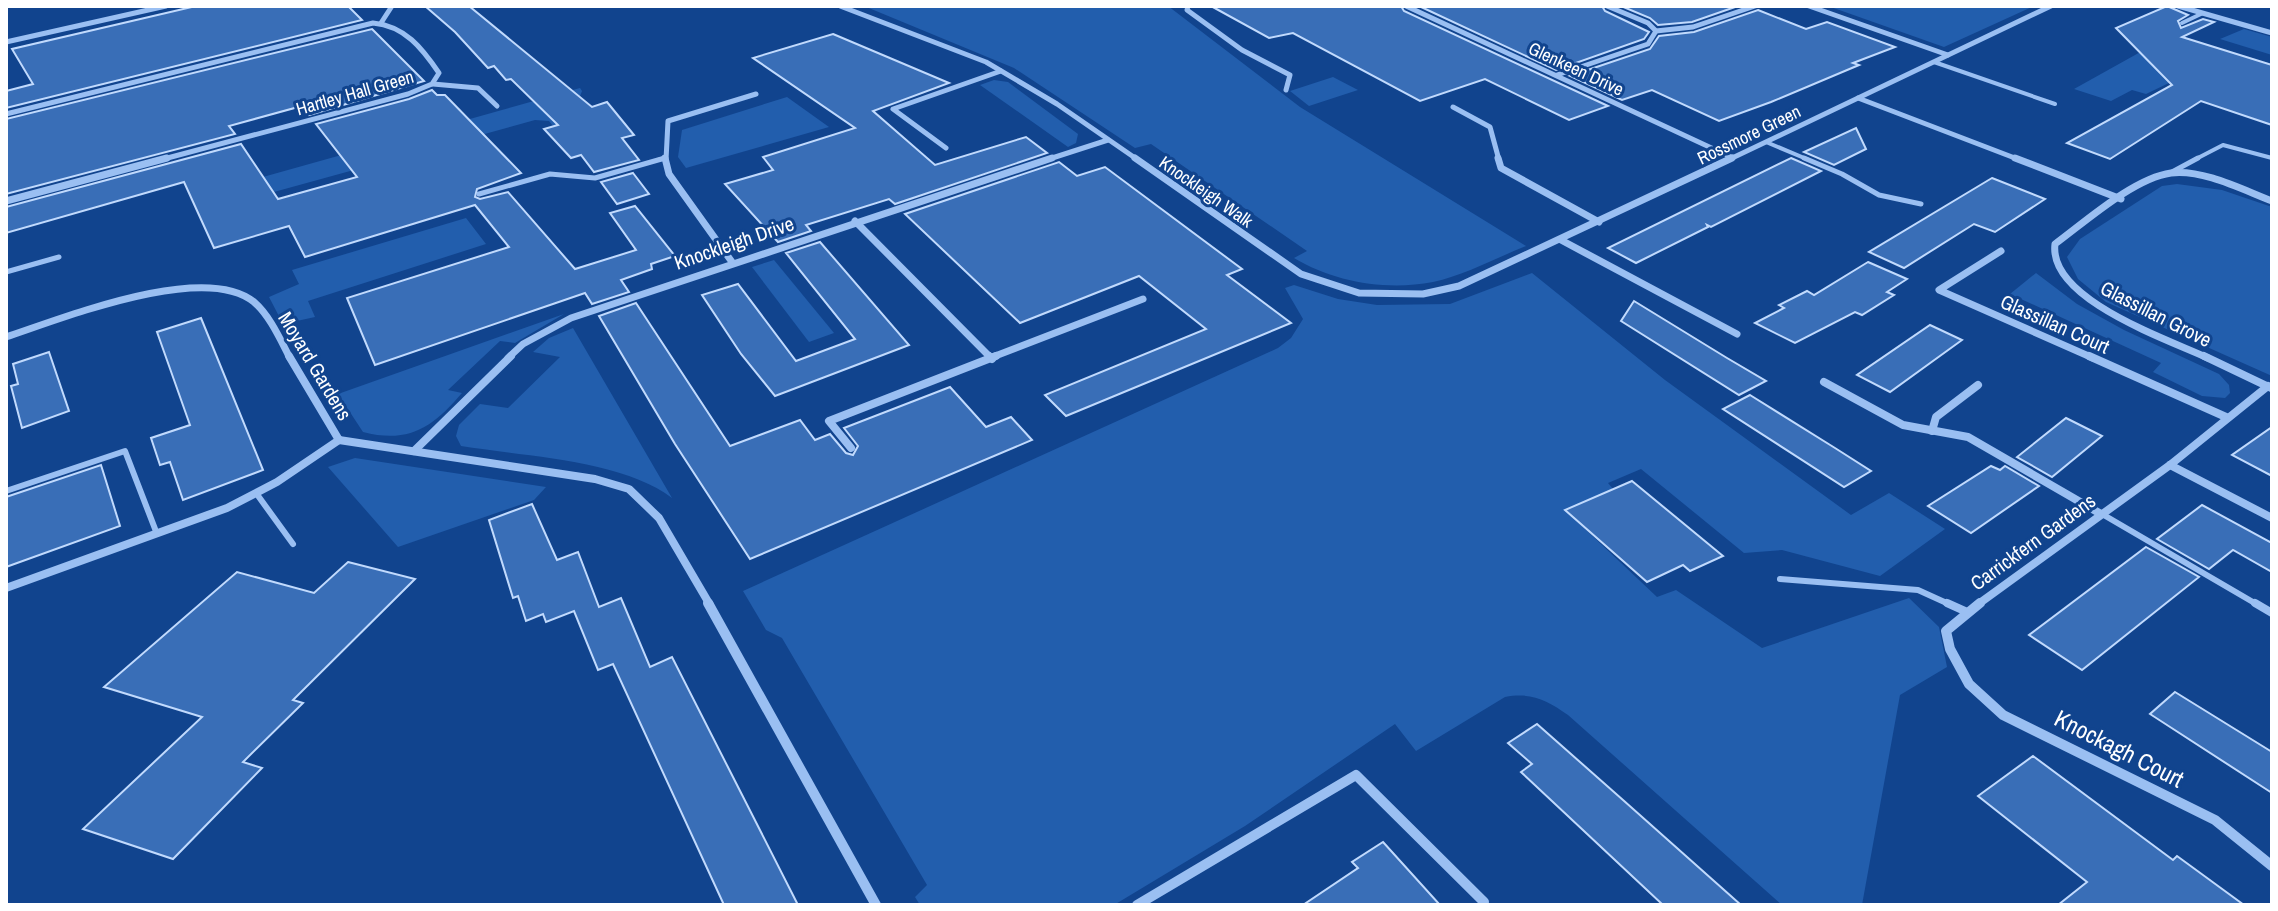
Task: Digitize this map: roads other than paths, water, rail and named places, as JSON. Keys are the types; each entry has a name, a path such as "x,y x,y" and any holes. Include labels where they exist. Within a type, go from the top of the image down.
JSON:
{"street":[{"path":"6,42 166,6"},
{"path":"6,114 381,23 392,6"},
{"name":"Knockleigh Walk","path":"840,6 986,62 1057,104 1301,274 1359,293 1423,294 1459,286 1561,240"},
{"path":"1188,6 1187,10 1242,50 1290,75 1286,90"},
{"name":"Glenkeen Drive","path":"1406,6 1733,158"},
{"path":"1607,6 1648,23 1656,31"},
{"path":"1656,31 1693,27 1755,6"},
{"path":"1809,6 1948,55"},
{"name":"Rossmore Green","path":"1561,240 2051,6"},
{"path":"2178,6 2272,33"},
{"name":"Hartley Hall Green","path":"6,201 408,94 438,80 439,73 414,40 381,23"},
{"path":"1557,75 1648,44 1656,31"},
{"path":"946,148 893,109 1001,71"},
{"path":"432,84 478,88 497,106"},
{"path":"732,262 669,174 665,158 668,121 756,94"},
{"path":"1858,98 2121,199"},
{"path":"1453,107 1490,127 1501,168 1599,222"},
{"name":"Knockleigh Drive","path":"414,451 497,367 535,336 571,318 855,221 1108,140"},
{"path":"2171,173 2227,185 2272,201"},
{"name":"Glassillan Grove","path":"2171,173 2152,180 2055,244 2053,259 2063,275 2095,305 2270,387"},
{"path":"855,221 992,359"},
{"path":"1561,240 1737,334"},
{"name":"Glassillan Court","path":"2001,251 1939,290 2226,417"},
{"name":"Moyard Gardens","path":"6,337 164,290 206,286 237,292 252,300 274,331 339,440 298,469 227,508 6,588"},
{"path":"851,448 829,421 1143,299"},
{"path":"1824,382 1903,425 1968,437 2101,514"},
{"path":"1932,431 1936,417 1978,385"},
{"name":"Carrickfern Gardens","path":"1957,661 1946,631 1967,612 2170,465 2226,417 2270,387"},
{"path":"339,440 595,479 629,489 659,518 733,645 876,905"},
{"path":"2170,465 2272,518"},
{"name":"Knockagh Court","path":"1957,661 1969,684 2003,715 2215,820 2272,866"},
{"path":"1137,905 1356,775 1484,902"}],"lane":[{"path":"2182,23 2203,13"},
{"path":"1934,62 2055,104"},
{"path":"1766,142 1861,183 1879,195 1921,204"},
{"path":"2171,173 2223,145 2272,158"},
{"path":"479,194 550,174 595,178 665,158"},
{"path":"6,272 59,257"},
{"path":"6,491 125,451 157,534"},
{"path":"256,493 293,544"},
{"path":"2101,514 2272,613"},
{"path":"1780,579 1918,590 1967,612"}]}
